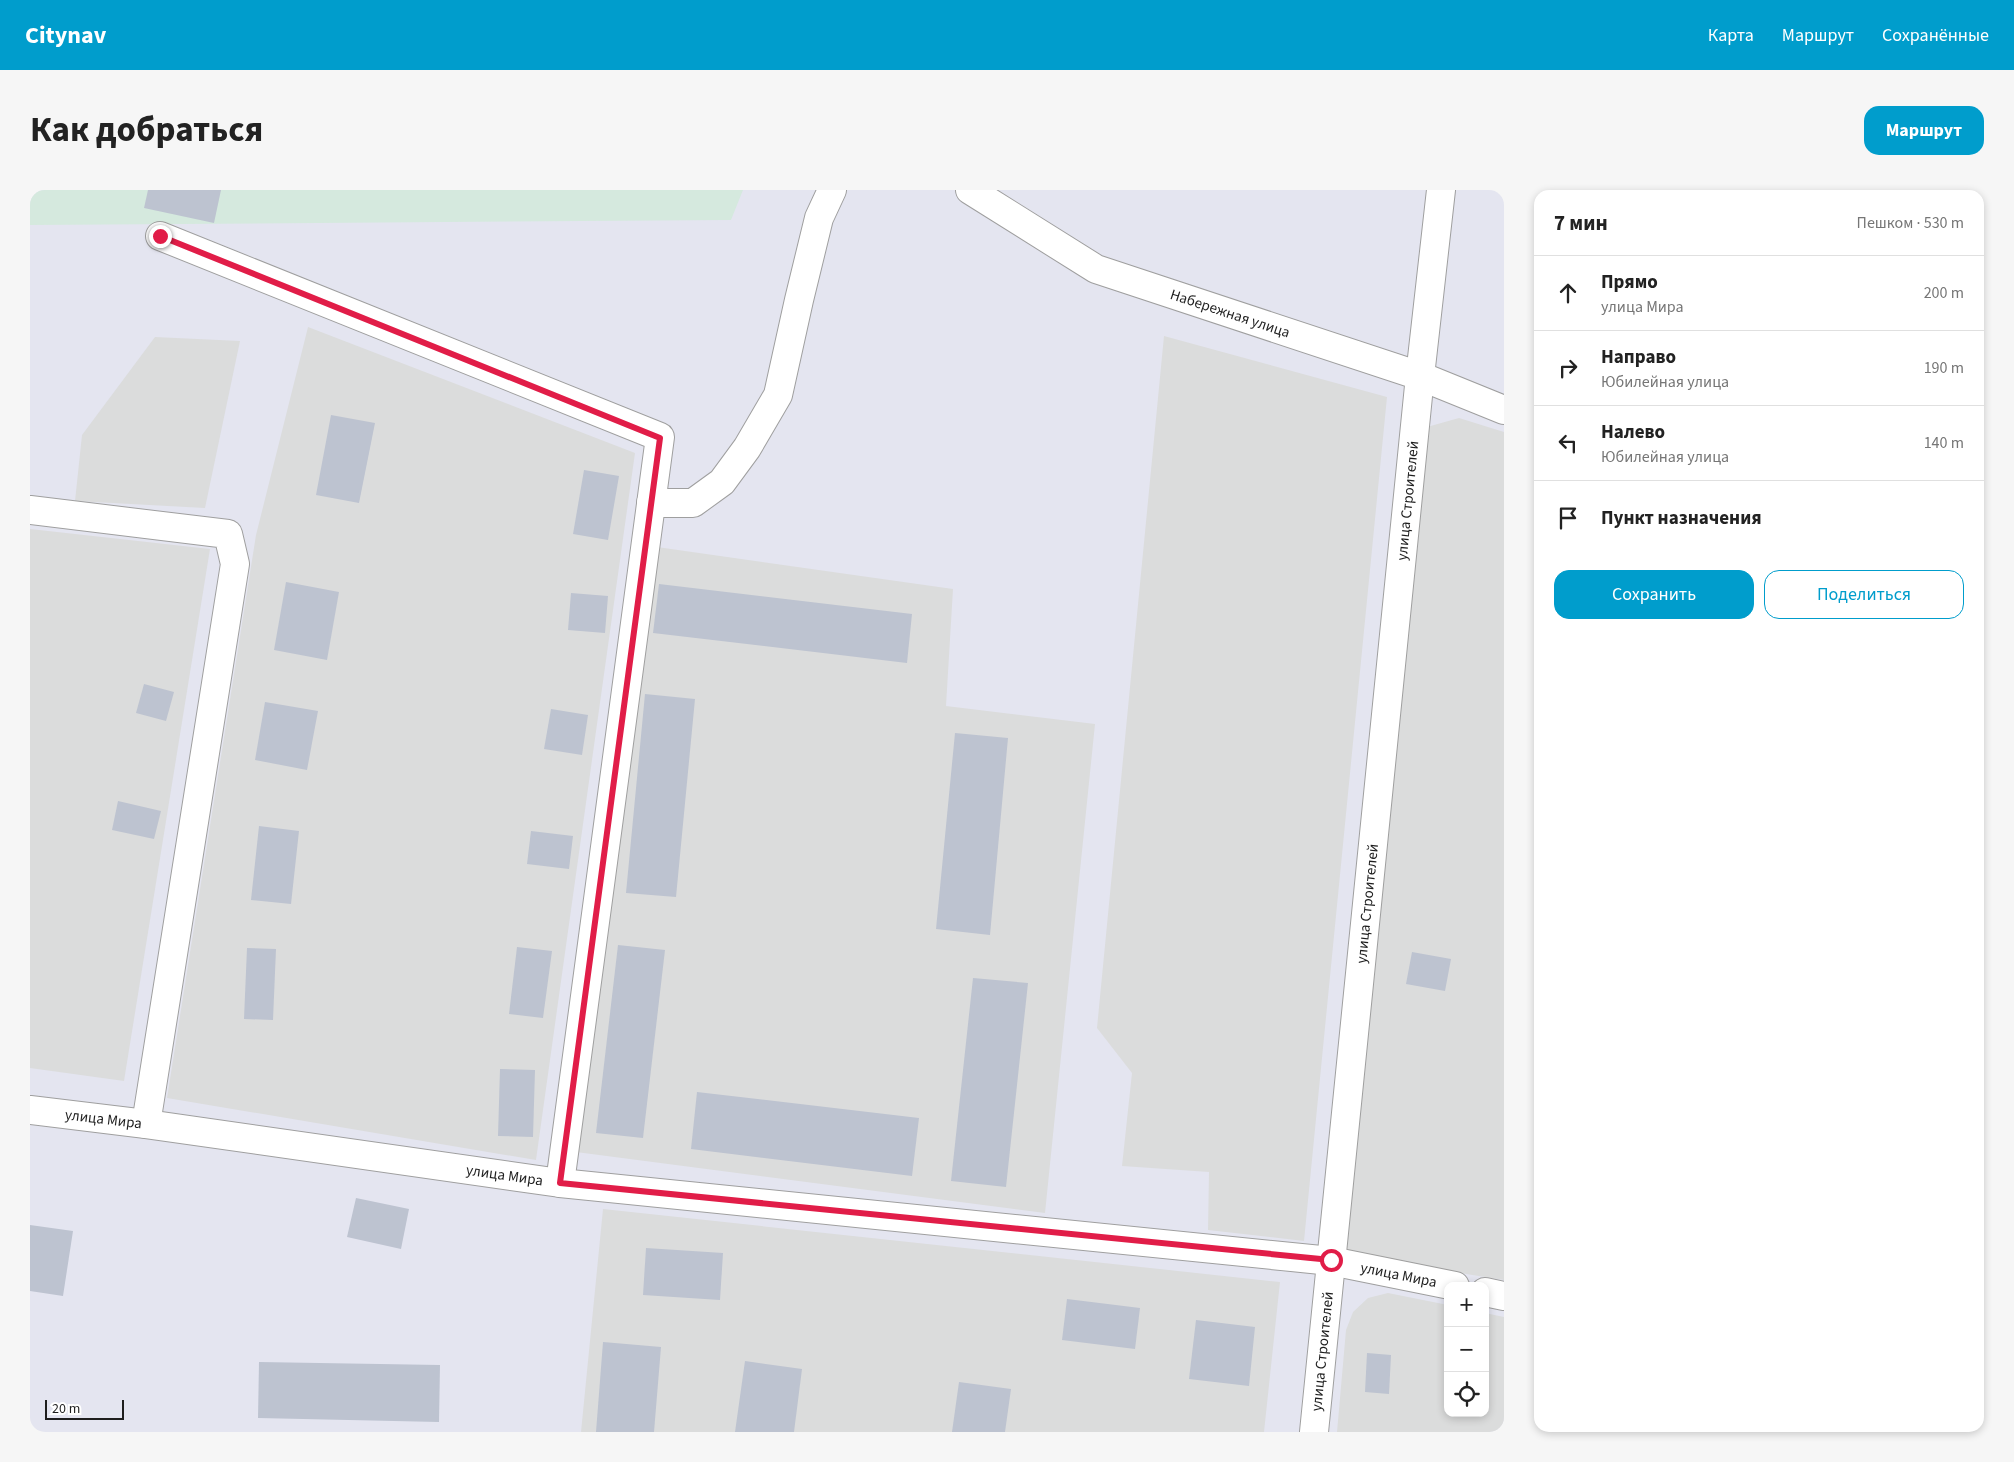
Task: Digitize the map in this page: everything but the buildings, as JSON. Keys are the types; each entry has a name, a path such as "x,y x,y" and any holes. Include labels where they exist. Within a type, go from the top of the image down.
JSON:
{"street":[{"path":"651,503 693,503 722,482 747,448 778,394 798,300 817,228 832,190"},
{"name":"Набережная улица","path":"970,190 1096,269 1420,376 1504,410"},
{"name":"улица Строителей","path":"1314,1432 1420,376 1441,190"},
{"path":"160,236 660,438 560,1183"},
{"path":"30,510 228,534 235,564 146,1124"},
{"name":"улица Мира","path":"30,1110 146,1124 560,1183 1331,1260 1444,1284"},
{"path":"1489,1293 1504,1296"}],"shaded area":[{"path":"30,190 743,190 731,220 30,225"},
{"path":"308,327 635,453 536,1160 167,1098 256,535"},
{"path":"1164,336 1387,397 1304,1241 1208,1230 1209,1172 1122,1166 1132,1073 1097,1028"},
{"path":"155,337 240,341 205,508 75,501 82,435"},
{"path":"1459,418 1504,432 1504,1280 1340,1254 1427,427"},
{"path":"30,529 210,549 124,1081 30,1068"},
{"path":"657,547 953,589 946,706 1095,724 1045,1213 576,1152"},
{"path":"603,1209 1280,1282 1264,1432 581,1432"},
{"path":"1388,1293 1444,1304 1444,1417 1489,1417 1489,1314 1504,1317 1504,1432 1337,1432 1346,1330 1353,1312 1368,1298"}],"route":[{"path":"160,236 660,438 560,1183 1331,1260"}]}
